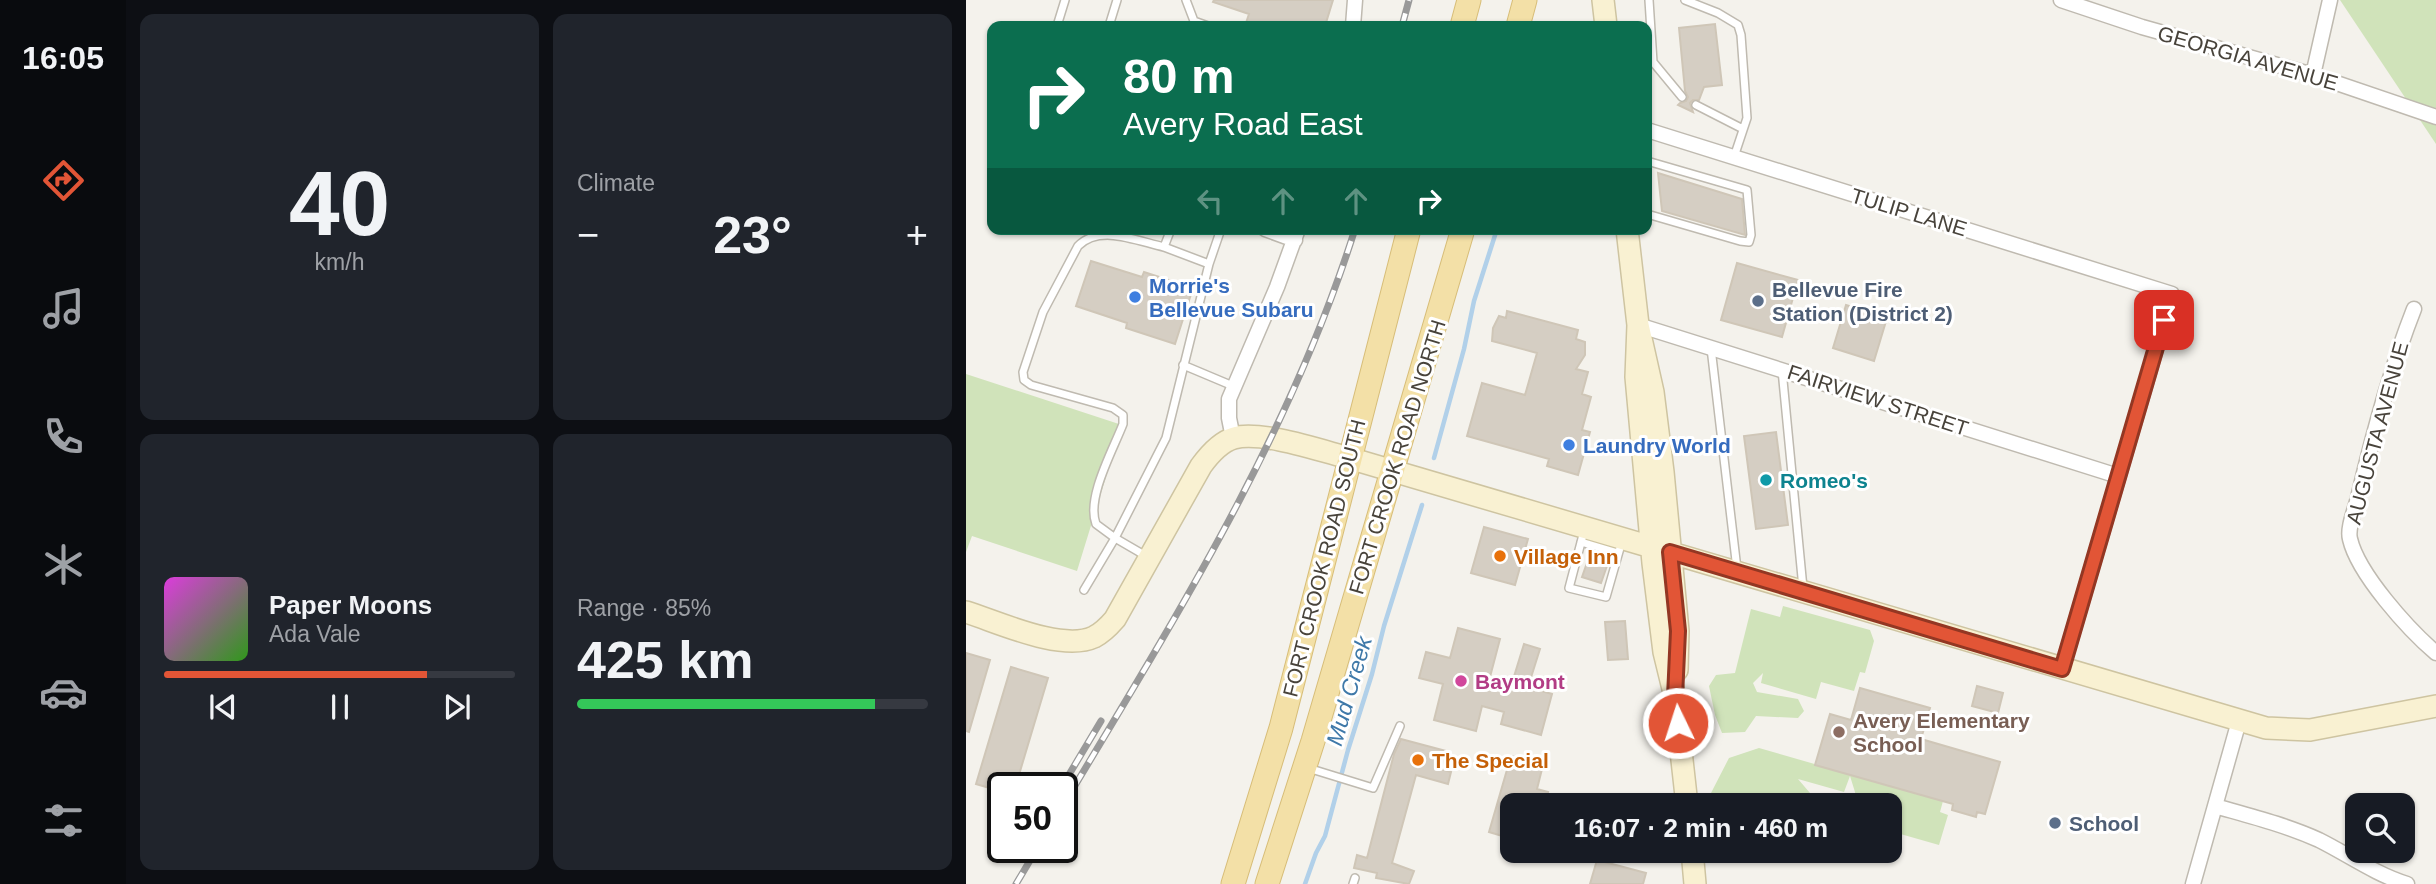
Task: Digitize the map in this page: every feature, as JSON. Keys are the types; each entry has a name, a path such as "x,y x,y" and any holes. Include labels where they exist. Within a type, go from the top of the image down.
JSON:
{"main road":[{"path":"1463,21 1469,0"},
{"path":"1519,21 1525,0"},
{"name":"FORT CROOK ROAD SOUTH","path":"1233,884 1281,728 1407,235"},
{"name":"FORT CROOK ROAD NORTH","path":"1267,884 1305,768 1461,235"}],"street":[{"path":"1353,21 1355,0"},
{"path":"1603,0 1605,21"},
{"name":"GEORGIA AVENUE","path":"2061,0 2142,27 2313,75 2436,117"},
{"path":"2313,75 2330,0"},
{"name":"TULIP LANE","path":"1652,132 2172,294 2118,476"},
{"path":"1233,438 1229,408 1233,386 1277,288 1297,235"},
{"path":"1628,235 1638,325 1653,392 1661,549 1678,631 1675,697 1686,793"},
{"name":"AUGUSTA AVENUE","path":"2414,309 2392,369 2366,462 2349,537 2355,555 2390,606 2416,636 2436,653"},
{"name":"FAIRVIEW STREET","path":"1638,325 2118,476"},
{"path":"966,612 1064,641 1082,641 1095,637 1115,619 1201,466 1217,448 1233,438 1248,436 1349,458 1583,535 1620,545 1661,549 2239,721 2275,729 2310,730 2436,706"},
{"path":"2062,669 2118,476"},
{"path":"2193,884 2239,721"},
{"path":"2215,806 2298,831 2371,870 2407,884"},
{"path":"1693,863 1695,884"}],"lane":[{"path":"1059,21 1065,0"},
{"path":"1111,21 1117,0"},
{"path":"1186,0 1194,21"},
{"path":"1649,0 1649,21"},
{"path":"1685,0 1718,13 1738,25 1747,117 1734,158"},
{"path":"1652,64 1682,97"},
{"path":"1696,105 1743,129"},
{"path":"1652,162 1747,190 1751,235 1749,242 1740,241 1652,215"},
{"path":"1096,235 1086,238 1078,246 1043,312 1023,372 1024,380 1031,385 1113,408 1123,415 1123,424 1093,509 1096,524 1150,558"},
{"path":"1111,235 1164,247 1209,264"},
{"path":"1164,247 1169,235"},
{"path":"1084,590 1115,538 1166,438 1209,264 1219,235"},
{"path":"1711,347 1737,572"},
{"path":"1183,365 1233,386"},
{"path":"1782,369 1804,592"},
{"path":"1583,535 1569,588 1606,597 1620,545"},
{"path":"1305,768 1373,788 1400,726"}],"green space":[{"path":"2340,0 2436,0 2436,144"},
{"path":"966,374 1122,425 1077,571 972,536 966,552"},
{"path":"1783,606 1870,630 1874,641 1865,673 1860,672 1854,691 1821,682 1816,699 1761,683 1763,673 1753,683 1757,692 1798,699 1804,711 1798,718 1756,716 1745,732 1722,733 1709,686 1716,675 1735,673 1751,609 1780,617"},
{"path":"1759,748 1943,801 1940,812 1948,815 1939,845 1902,834 1902,793 1855,793 1850,776 1844,792 1798,779 1810,793 1711,793 1729,758"}],"building":[{"path":"1333,0 1327,21 1247,21 1249,14 1213,2"},
{"path":"1715,24 1722,85 1704,87 1699,100 1690,103 1693,112 1678,105 1688,97 1685,91 1679,28"},
{"path":"1658,173 1742,199 1745,235 1662,211"},
{"name":"Morrie's Bellevue Subaru","path":"1091,261 1142,277 1144,272 1193,288 1175,344 1126,328 1127,323 1076,306"},
{"path":"1737,263 1798,280 1782,337 1721,320"},
{"path":"1846,305 1887,318 1874,361 1833,348"},
{"path":"1507,311 1578,330 1576,339 1585,342 1585,355 1576,369 1588,372 1582,394 1591,397 1582,430 1590,432 1578,475 1547,466 1549,459 1467,436 1482,383 1525,395 1537,353 1492,341 1493,328 1499,316 1506,318"},
{"name":"Romeo's","path":"1776,432 1788,525 1756,529 1744,436"},
{"name":"Village Inn","path":"1484,527 1528,539 1515,585 1471,573"},
{"path":"1589,557 1608,563 1601,583 1582,577"},
{"path":"1625,621 1628,659 1608,660 1605,622"},
{"name":"Baymont","path":"1458,628 1500,639 1490,677 1512,683 1524,644 1540,649 1528,687 1552,694 1541,735 1501,724 1504,712 1482,706 1476,731 1434,720 1443,684 1419,678 1426,652 1450,658"},
{"path":"966,653 990,660 969,732 966,731"},
{"path":"1011,667 1048,678 1020,772 987,772 987,787 976,784"},
{"path":"1977,686 2003,693 1998,713 1972,706"},
{"path":"1860,688 1930,708 1921,739 2000,762 1985,814 1977,812 1976,817 1952,810 1953,804 1815,765 1830,714 1851,720"},
{"path":"1401,739 1446,751 1441,769 1451,772 1448,784 1416,775 1392,863 1414,871 1409,884 1376,878 1377,873 1354,868 1357,855 1367,858 1394,754"},
{"path":"1511,756 1543,765 1537,789 1548,793 1500,793"},
{"path":"1500,794 1500,835 1489,832"},
{"path":"1596,863 1608,863 1646,873 1643,884 1590,884"}],"waterway":[{"name":"Mud Creek","path":"1434,458 1464,349 1474,301 1495,235"},
{"name":"Mud Creek","path":"1305,884 1325,836 1384,626 1422,505"}],"railway":[{"path":"1403,21 1409,0"},
{"path":"1078,780 1186,597 1263,454 1328,306 1353,235"},
{"path":"1071,772 1101,721"},
{"path":"1016,884 1028,863"}],"place":[{"name":"Morrie's Bellevue Subaru","path":"1135,297"},
{"name":"Bellevue Fire Station (District 2)","path":"1758,301"},
{"name":"Laundry World","path":"1569,445"},
{"name":"Romeo's","path":"1766,480"},
{"name":"Village Inn","path":"1500,556"},
{"name":"Baymont","path":"1461,681"},
{"name":"Avery Elementary School","path":"1839,732"},
{"name":"The Special","path":"1418,760"},
{"name":"School","path":"2055,823"}],"route":[{"path":"1678,723 1675,697 1678,631 1670,552 2062,669 2164,320"}]}
